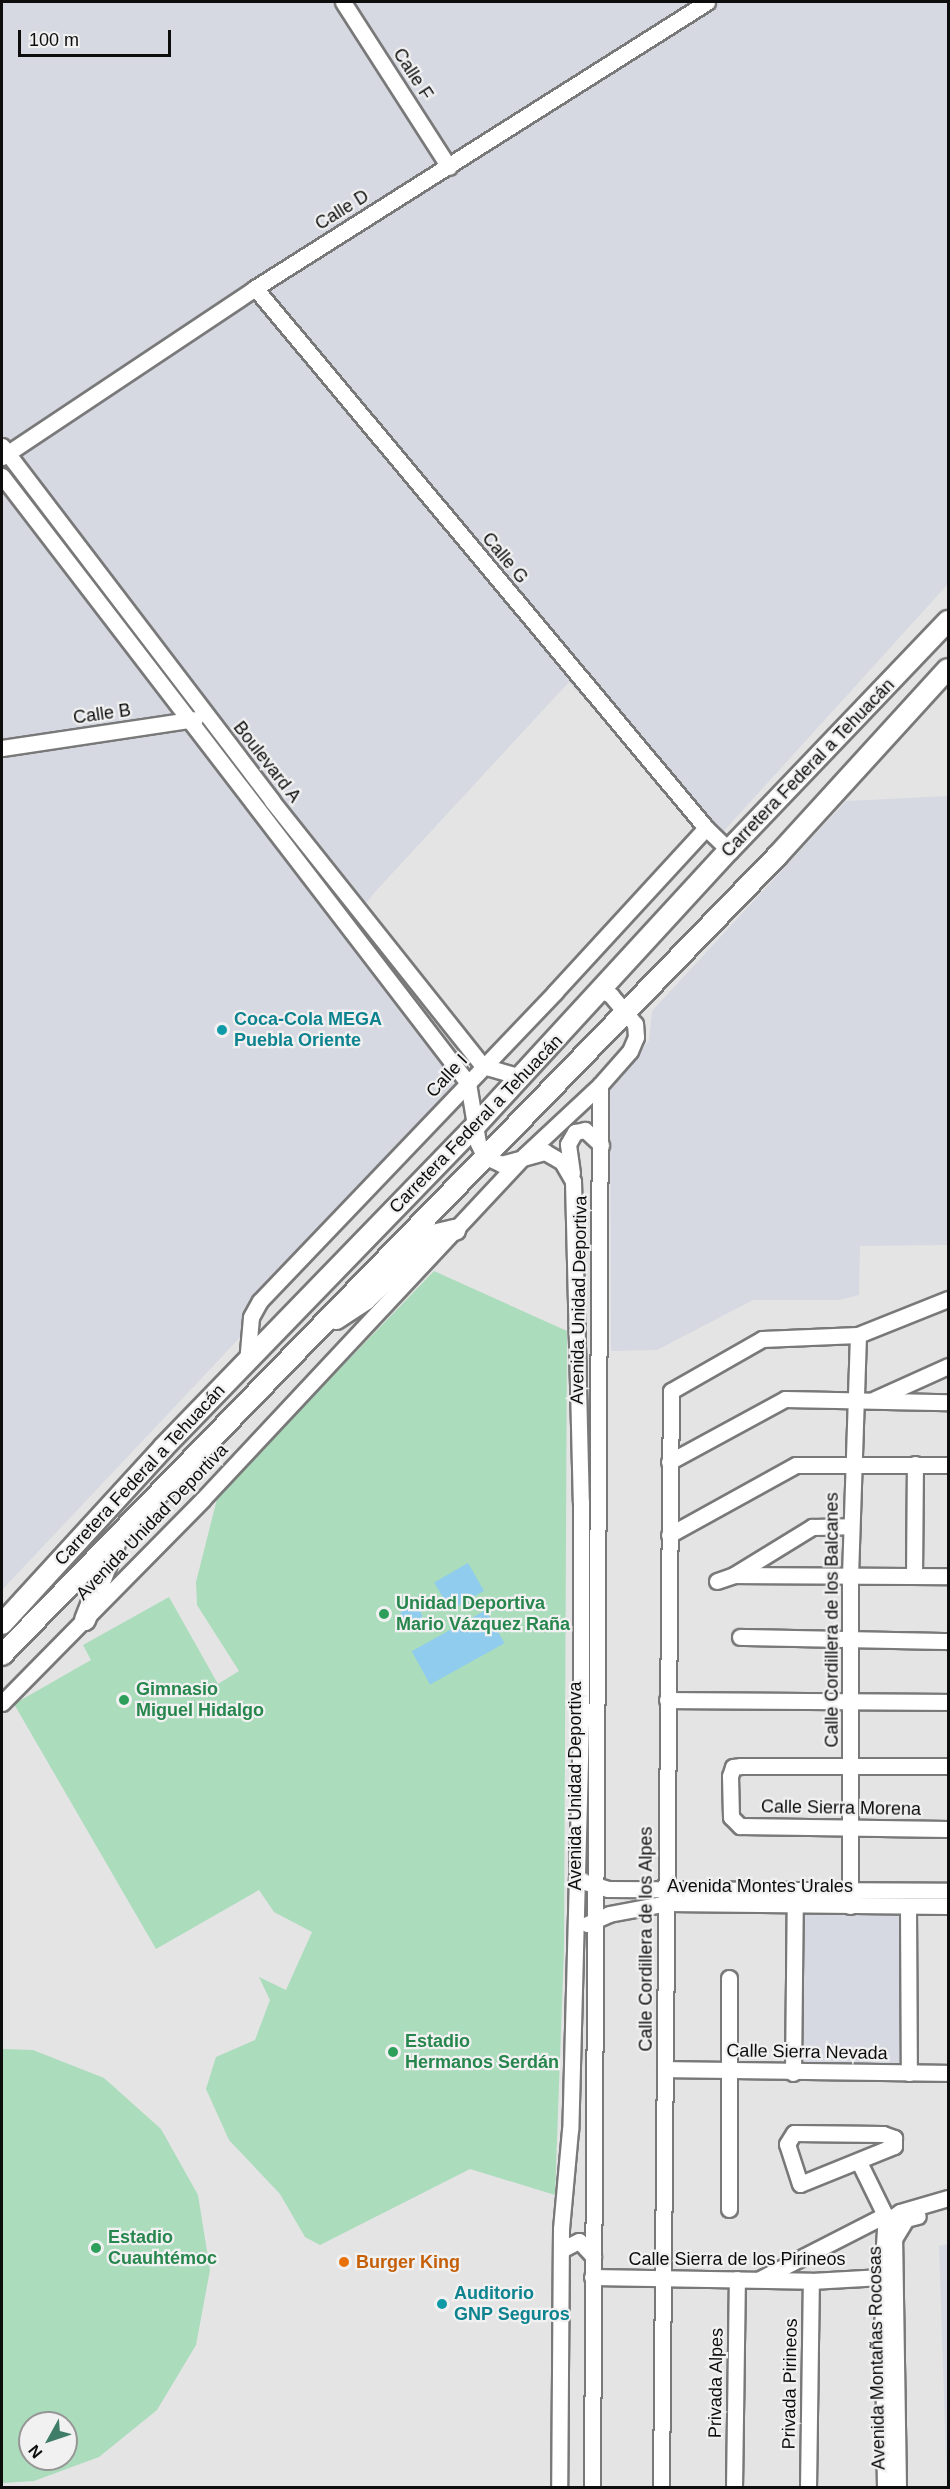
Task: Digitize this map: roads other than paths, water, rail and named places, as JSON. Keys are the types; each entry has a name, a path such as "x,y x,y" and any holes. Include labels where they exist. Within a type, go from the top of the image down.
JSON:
{"main road":[{"name":"Carretera Federal a Tehuacán","path":"2,1624 163,1448 477,1124 603,991 729,850 948,621"},
{"name":"Carretera Federal a Tehuacán","path":"2,1655 302,1342 777,856 948,669"},
{"path":"302,1342 365,1300 433,1235 455,1230"},
{"path":"85,1620 121,1531"}],"street":[{"name":"Calle F","path":"343,2 449,166"},
{"name":"Calle D","path":"4,451 255,288 707,2"},
{"name":"Calle G","path":"255,288 706,828 729,850"},
{"name":"Boulevard A","path":"4,451 206,715 483,1066"},
{"name":"Boulevard A","path":"2,476 187,722 336,910 468,1083 477,1124"},
{"name":"Calle B","path":"2,748 187,722 206,715"},
{"name":"Calle I","path":"247,1363 251,1317 260,1301 706,828"},
{"path":"336,910 352,900"},
{"path":"603,991 626,1010"},
{"name":"Avenida Unidad Deportiva","path":"2,1703 203,1499 525,1155 600,1085 630,1051 636,1037 635,1024 626,1010"},
{"path":"483,1066 521,1077"},
{"name":"Avenida Unidad Deportiva","path":"562,2484 561,2250 578,1932 588,1503 601,1144 600,1085"},
{"path":"477,1124 478,1143 484,1156"},
{"path":"573,1181 568,1149 573,1135 585,1130 601,1144"},
{"name":"Avenida Unidad Deportiva","path":"484,1156 501,1164 525,1155 545,1152 562,1162 573,1181 588,1503"},
{"path":"858,1335 948,1299"},
{"name":"Calle Cordillera de los Alpes","path":"661,2487 671,1391 762,1339 858,1335"},
{"name":"Calle Cordillera de los Balcanes","path":"850,1898 852,1464 862,1402 858,1335"},
{"path":"862,1402 948,1366"},
{"path":"669,1462 785,1399 948,1402"},
{"path":"915,1464 915,1575"},
{"path":"669,1535 785,1469 796,1465 948,1465"},
{"path":"717,1581 734,1575 812,1527 851,1526"},
{"path":"734,1575 948,1576"},
{"name":"Avenida Unidad Deportiva","path":"588,1579 601,1887 594,1921 593,2256 589,2484"},
{"path":"740,1637 948,1641"},
{"path":"667,1700 948,1702"},
{"path":"852,1764 948,1766"},
{"name":"Calle Sierra Morena","path":"852,1764 733,1767 734,1824 948,1828"},
{"name":"Avenida Montes Urales","path":"578,1877 601,1887 667,1897 850,1898 948,1891"},
{"path":"601,1887 609,1914"},
{"name":"Avenida Montes Urales","path":"578,1932 609,1914 667,1897"},
{"path":"793,2073 795,1898"},
{"name":"Avenida Montes Urales","path":"850,1898 908,1906 948,1906"},
{"path":"908,1906 909,2073"},
{"path":"729,1978 729,2209"},
{"name":"Calle Sierra Nevada","path":"665,2069 793,2073 948,2073"},
{"path":"794,2133 883,2134 894,2138 889,2151 860,2162 800,2184 788,2140 794,2133"},
{"path":"860,2162 891,2221"},
{"path":"760,2279 948,2198"},
{"path":"891,2221 948,2207"},
{"name":"Avenida Montañas Rocosas","path":"885,2487 882,2277 883,2245 891,2221"},
{"name":"Avenida Montañas Rocosas","path":"891,2221 894,2239 898,2487"},
{"path":"561,2250 579,2241 593,2256"},
{"name":"Calle Sierra de los Pirineos","path":"592,2277 812,2281 882,2277"},
{"name":"Privada Alpes","path":"735,2487 737,2279"},
{"name":"Privada Pirineos","path":"808,2487 812,2281"}],"water":[{"path":"468,1563 484,1591 450,1610 434,1582"},
{"path":"411,1606 419,1609 422,1617 419,1625 411,1628 403,1625 400,1617 403,1609"},
{"path":"486,1610 504,1643 430,1684 412,1651"}],"place":[{"name":"Coca-Cola MEGA Puebla Oriente","path":"222,1030"},
{"name":"Unidad Deportiva Mario Vázquez Raña","path":"384,1614"},
{"name":"Gimnasio Miguel Hidalgo","path":"124,1700"},
{"name":"Estadio Hermanos Serdán","path":"393,2052"},
{"name":"Estadio Cuauhtémoc","path":"96,2248"},
{"name":"Burger King","path":"344,2262"},
{"name":"Auditorio GNP Seguros","path":"442,2304"}]}
